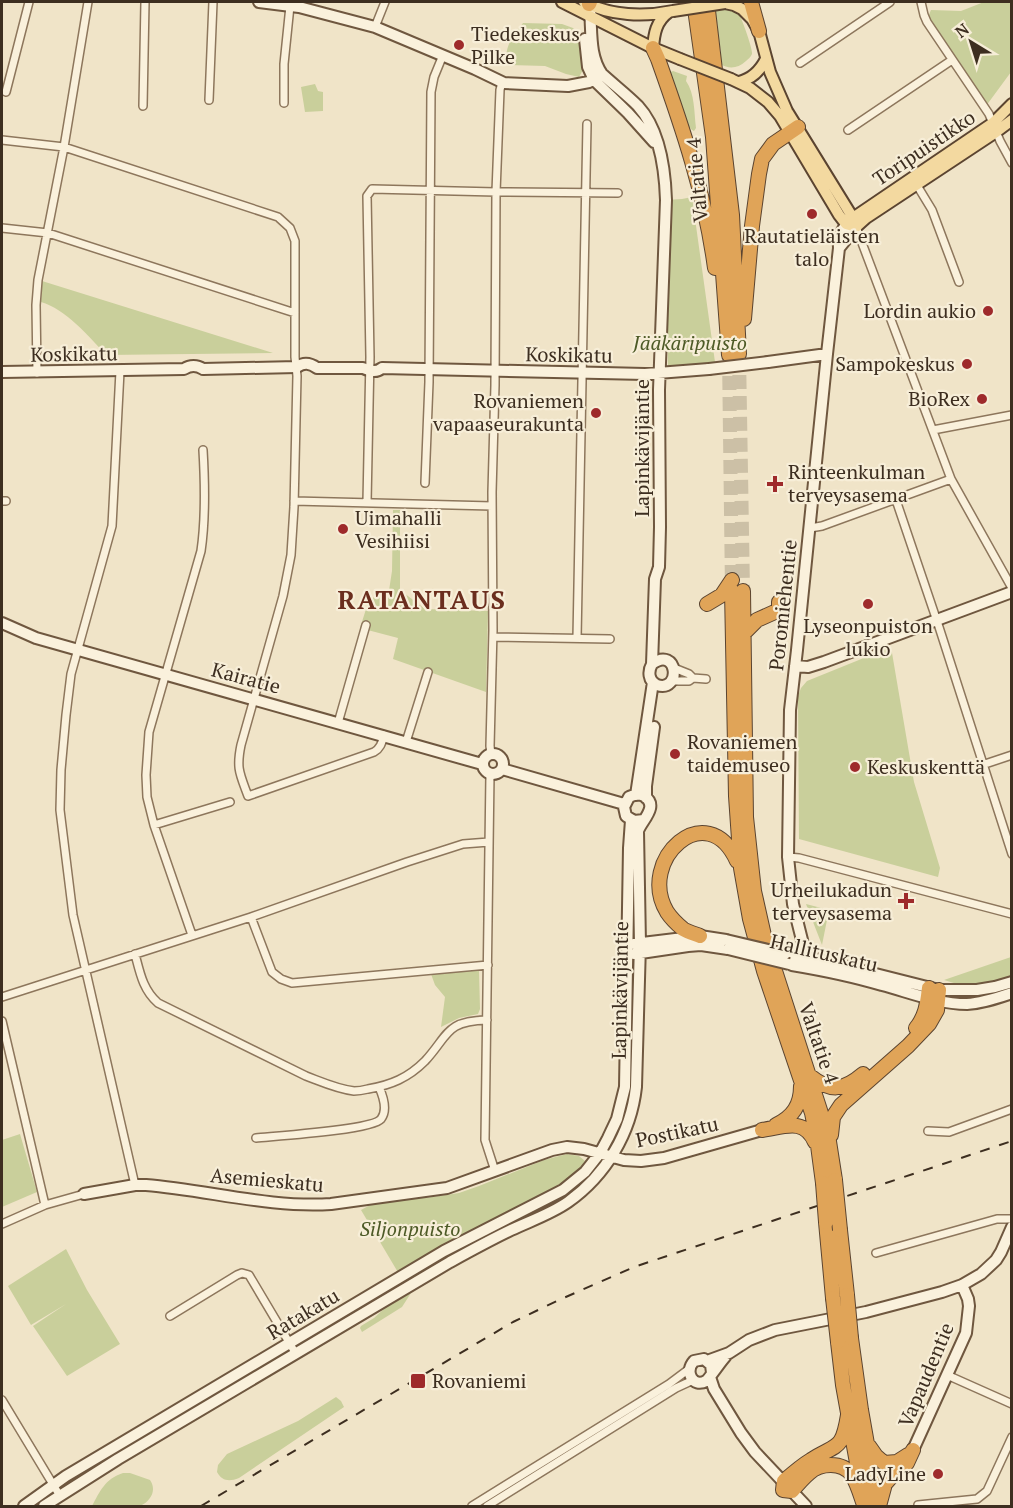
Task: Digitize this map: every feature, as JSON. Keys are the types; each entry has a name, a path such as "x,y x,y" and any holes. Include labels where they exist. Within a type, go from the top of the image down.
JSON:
{"highway":[{"name":"Valtatie 4","path":"694,2 713,137 737,354"},
{"name":"Valtatie 4","path":"706,2 732,215 737,354"},
{"path":"751,2 759,31"},
{"path":"653,48 681,123 699,186 714,256 730,372"},
{"path":"737,354 762,159 767,150 794,129"},
{"name":"Valtatie 4","path":"738,589 732,624 736,796 741,868 750,919 764,971 828,1135 825,1150 829,1182 840,1230 840,1296 848,1415 870,1505"},
{"name":"Valtatie 4","path":"738,589 744,633 746,817 754,891 765,940 805,1078"},
{"path":"732,624 728,615 716,606 707,604 738,589 751,608 758,611 774,608 779,602 777,612 758,620 744,633"},
{"path":"700,936 684,929 672,919 662,901 659,878 661,868 669,853 675,845 691,835 708,833 716,835 725,842 741,868"},
{"path":"762,1130 786,1119 794,1111 805,1078 828,1087 837,1088 850,1084 917,1028 933,994"},
{"path":"825,1150 838,1109 924,1031 933,1019 937,1010 933,994"},
{"path":"762,1130 790,1125 804,1128 825,1150"},
{"name":"Valtatie 4","path":"829,1182 826,1222 840,1296"},
{"name":"Valtatie 4","path":"844,1340 867,1444 870,1505"},
{"path":"786,1487 808,1462 839,1444 844,1435 848,1415"},
{"path":"867,1444 876,1456 893,1465"},
{"path":"786,1487 823,1466 834,1465 843,1468 852,1476 870,1505 883,1489 893,1465 914,1450"}],"main road":[{"path":"259,2 290,6 375,27 502,82 568,86 582,84 598,77 588,67 586,57 584,30 588,8"},
{"path":"562,2 630,14 671,12 725,3 742,9 759,31 778,92 835,210 852,223"},
{"path":"588,8 612,28 653,48 735,81 757,93 794,129"},
{"name":"Lapinkävijäntie","path":"588,8 598,77 659,150 666,180 660,373 659,567 661,579 660,650 664,660"},
{"path":"653,48 655,31 659,23 671,12"},
{"path":"592,41 601,29 612,28"},
{"path":"735,81 750,78 766,59"},
{"name":"Toripuistikko","path":"995,128 1011,104"},
{"name":"Toripuistikko","path":"852,223 995,128 1011,120"},
{"name":"Poromiehentie","path":"793,960 803,944 793,904 788,857 790,710 839,248 852,223"},
{"name":"Koskikatu","path":"2,372 184,369 193,373 203,369 297,367 302,371 312,371 317,368 368,368 378,371 382,368 645,374 709,369 827,354"},
{"name":"Lapinkävijäntie","path":"652,664 655,579 659,567"},
{"path":"795,666 808,667 824,662 937,621 1011,590"},
{"name":"Kairatie","path":"2,623 36,638 482,764"},
{"path":"664,660 674,668 672,681 666,685 656,684 649,676 649,672 652,664 664,660"},
{"path":"641,796 656,684"},
{"path":"491,754 497,755 502,759 502,769 496,774 490,774 484,770 482,764 485,757 491,754"},
{"path":"502,769 624,804"},
{"path":"641,796 650,805 648,816 644,820 631,820 625,813 624,804 629,797 641,796"},
{"name":"Lapinkävijäntie","path":"600,1154 617,1119 625,1087 631,820"},
{"name":"Lapinkävijäntie","path":"612,1157 622,1138 635,1094 640,949 638,831 644,820"},
{"name":"Hallituskatu","path":"640,949 700,936 873,982 933,994 977,990 1011,982"},
{"name":"Hallituskatu","path":"628,949 727,945"},
{"name":"Hallituskatu","path":"933,994 947,1002 965,1004 981,1003 1011,993"},
{"name":"Postikatu","path":"600,1154 629,1161 664,1158 762,1130"},
{"name":"Asemieskatu","path":"84,1194 135,1185 151,1185 272,1202 331,1204 438,1190 552,1150 567,1147 600,1154"},
{"name":"Ratakatu","path":"24,1506 53,1485 444,1251 563,1190 585,1172 600,1154"},
{"name":"Ratakatu","path":"44,1506 118,1459 450,1262 566,1204 598,1176 612,1157"},
{"path":"707,1361 729,1353 749,1340 775,1330 866,1312 962,1285 981,1274 996,1260 1011,1227"},
{"name":"Vapaudentie","path":"914,1450 966,1333 969,1306 962,1285"},
{"path":"697,1381 706,1381 729,1353"},
{"path":"798,1506 786,1487 741,1433 714,1389 711,1365 704,1359 692,1363 689,1369 690,1376 709,1391 746,1450 786,1487 806,1506"}],"street":[{"path":"6,92 29,2"},
{"path":"37,373 38,280 64,147 88,2"},
{"path":"142,106 145,2"},
{"path":"208,100 213,2"},
{"path":"375,27 384,2"},
{"path":"800,63 890,2"},
{"path":"921,2 927,22 995,128 1011,163"},
{"path":"284,103 284,63 290,6"},
{"path":"425,483 429,370 431,92 443,55"},
{"path":"848,130 952,60"},
{"path":"491,754 496,192 502,82"},
{"path":"577,638 587,124"},
{"path":"2,140 64,147 278,217 290,228 295,241 295,357 297,367 291,555 287,581 241,745 238,764 248,796 374,752 382,744 384,735"},
{"path":"914,181 932,210 959,282"},
{"path":"367,502 367,196 372,189 618,193"},
{"path":"852,223 951,479 1011,590"},
{"path":"2,228 48,233 295,313"},
{"path":"120,371 112,526 71,674 61,770 60,810 73,915 135,1185"},
{"path":"933,430 1011,415"},
{"path":"192,935 154,825 147,797 146,775 149,732 201,550 206,498 203,450"},
{"path":"810,528 822,526 951,479"},
{"path":"896,500 1011,854"},
{"path":"294,501 492,506"},
{"path":"338,723 366,625"},
{"path":"493,637 610,639"},
{"path":"674,668 693,678"},
{"path":"406,741 428,672"},
{"path":"672,681 706,679"},
{"path":"982,765 1011,755"},
{"path":"490,774 485,1140 495,1171"},
{"path":"154,825 230,802"},
{"path":"2,996 251,916 463,844 489,842"},
{"path":"788,857 1011,914"},
{"path":"251,916 272,972 280,979 292,983 488,965"},
{"path":"135,954 144,987 158,1003 306,1076 328,1085 356,1091 397,1082 423,1062 454,1026 465,1022 487,1020"},
{"path":"2,1021 45,1204"},
{"path":"256,1138 324,1132 380,1121 384,1113 384,1104 379,1087"},
{"path":"928,1131 949,1132 1011,1109"},
{"name":"Asemieskatu","path":"2,1224 45,1204 84,1194"},
{"path":"876,1253 998,1219 1011,1219"},
{"path":"170,1316 237,1275 246,1274 251,1277 296,1354"},
{"path":"472,1506 669,1384 689,1369"},
{"path":"947,1375 1011,1404"},
{"path":"487,1506 676,1388 688,1382 697,1381"},
{"path":"2,1400 60,1496"},
{"path":"918,1505 977,1499 987,1491 1011,1437"}],"green space":[{"path":"984,2 1011,2 1011,72 986,106 928,17 931,10 961,11"},
{"path":"725,6 738,12 752,51 752,55 739,66 727,67 720,64 718,25 713,8"},
{"path":"523,23 562,24 573,28 581,37 584,68 579,77 545,66 510,65 507,60 507,49"},
{"path":"673,71 687,76 686,81 694,103 696,128 694,131 686,123 668,73"},
{"path":"315,84 318,91 323,92 323,111 305,112 301,87"},
{"name":"Jääkäripuisto","path":"692,197 715,362 668,368 666,200"},
{"path":"42,281 273,353 106,355 68,317 41,302"},
{"path":"393,510 400,510 400,590 425,609 488,611 486,692 393,659 398,638 360,628 367,606 374,597 388,597 392,571"},
{"name":"Keskuskenttä","path":"891,647 914,782 940,868 938,877 799,839 798,696 801,688 807,681"},
{"path":"806,904 829,910 822,945"},
{"path":"1011,957 1011,976 986,985 967,987 944,980"},
{"path":"479,970 480,1009 478,1014 459,1018 441,1027 445,997 435,985 431,974"},
{"path":"20,1134 37,1192 2,1207 2,1140"},
{"name":"Siljonpuisto","path":"567,1154 579,1156 585,1161 579,1171 564,1184 399,1274 361,1210 374,1203 459,1193 544,1160"},
{"path":"66,1249 87,1290 120,1344 67,1376 33,1326 66,1304 31,1325 8,1286"},
{"path":"411,1293 402,1307 362,1332 361,1326 386,1307"},
{"path":"336,1397 344,1407 239,1478 226,1480 217,1472 218,1465 227,1454 298,1421"},
{"path":"123,1473 150,1480 153,1491 147,1501 140,1506 92,1506 107,1482"}],"tunnel":[{"path":"739,354 743,591"},
{"path":"729,355 732,591"}],"railway":[{"path":"201,1506 513,1322 559,1300 634,1267 1012,1141"}],"place":[{"name":"Tiedekeskus Pilke","path":"459,45"},
{"name":"Rautatieläisten talo","path":"812,214"},
{"name":"Lordin aukio","path":"988,311"},
{"name":"Sampokeskus","path":"967,364"},
{"name":"BioRex","path":"982,399"},
{"name":"Rovaniemen vapaaseurakunta","path":"596,413"},
{"name":"Rinteenkulman terveysasema","path":"775,484"},
{"name":"Uimahalli Vesihiisi","path":"343,529"},
{"name":"Lyseonpuiston lukio","path":"868,604"},
{"name":"Rovaniemen taidemuseo","path":"675,754"},
{"name":"Keskuskenttä","path":"855,767"},
{"name":"Urheilukadun terveysasema","path":"906,901"},
{"name":"Rovaniemi","path":"418,1381"},
{"name":"LadyLine","path":"938,1474"}],"district":[{"name":"RATANTAUS","path":"422,600"}]}
